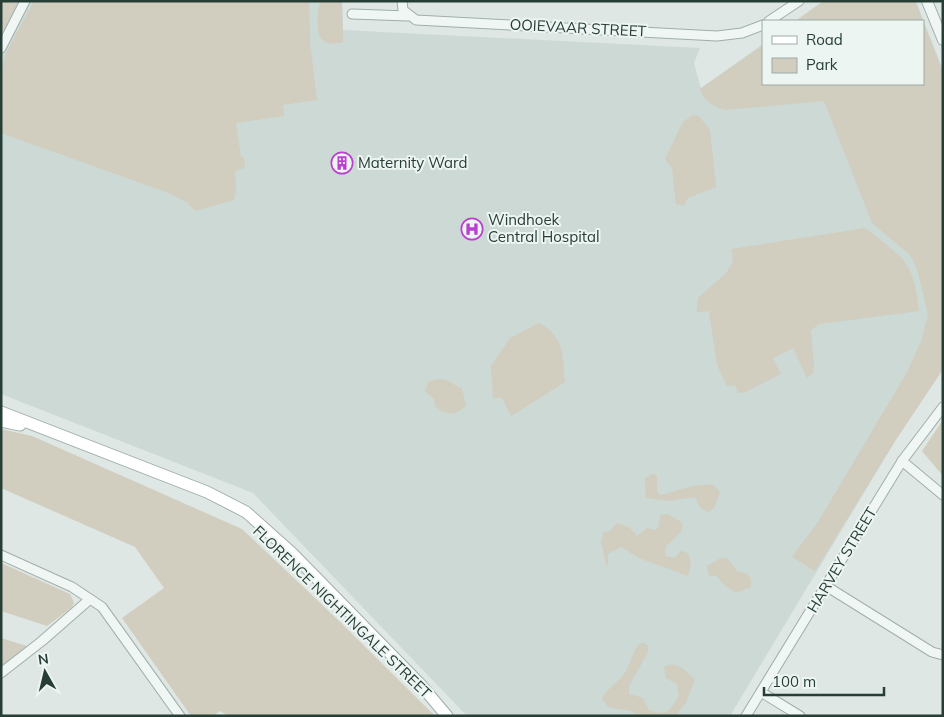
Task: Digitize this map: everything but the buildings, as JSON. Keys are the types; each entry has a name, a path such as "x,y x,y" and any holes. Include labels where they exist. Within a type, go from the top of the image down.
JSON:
{"main road":[{"name":"FLORENCE NIGHTINGALE STREET","path":"1,412 207,492 246,512 292,552 420,684 433,702"},
{"name":"FLORENCE NIGHTINGALE STREET","path":"1,421 48,434 205,497 240,516 270,539 447,716"}],"street":[{"path":"1,48 25,1"},
{"path":"770,20 799,1"},
{"path":"927,1 940,21 943,40"},
{"path":"402,2 403,10 408,16"},
{"name":"OOIEVAAR STREET","path":"352,14 408,16 416,20 717,36 742,33 762,25"},
{"name":"HARVEY STREET","path":"746,716 902,460 943,407"},
{"path":"902,460 943,495"},
{"path":"1,555 44,573 90,598 102,607 180,716"},
{"path":"826,586 932,652 943,655"},
{"path":"1,673 42,641 90,598"},
{"path":"761,692 800,716"}],"shaded area":[{"name":"Windhoek Central Hospital","path":"1,1 342,1 343,30 700,48 694,63 701,88 762,45 762,85 924,85 924,21 943,70 943,369 897,438 730,716 467,716 253,493 1,394"},
{"name":"Windhoek Central Hospital","path":"823,1 916,1 923,20 796,20"}],"green space":[{"path":"1,1 20,1 7,30 1,32"},
{"path":"34,1 309,1 310,42 317,100 283,105 284,116 236,123 241,157 244,157 245,168 235,171 236,190 234,200 195,211 187,202 166,192 1,133 1,71 6,53"},
{"path":"320,1 342,1 343,42 333,44 321,39 318,26"},
{"path":"824,1 915,1 923,20 797,20"},
{"path":"924,24 943,72 943,369 897,438 815,571 792,557 818,522 906,374 921,342 928,315 918,272 911,256 872,223 824,101 725,110 717,107 704,97 700,89 762,46 762,85 924,85"},
{"path":"693,115 699,116 710,130 716,187 688,198 684,206 676,204 672,168 665,159 683,122"},
{"path":"865,228 898,254 910,270 914,280 919,311 819,324 811,330 814,368 813,373 807,378 793,348 773,358 781,374 743,393 738,393 735,385 727,386 717,365 709,311 697,312 698,298 726,273 733,262 732,249"},
{"path":"539,323 554,334 558,341 561,348 565,382 511,416 502,398 493,398 491,366 510,338"},
{"path":"446,380 462,389 466,405 462,409 454,413 447,413 435,406 434,399 425,391 429,381"},
{"path":"943,420 943,476 922,451"},
{"path":"1,429 32,436 242,529 435,716 228,716 220,711 213,716 191,716 122,618 164,588 135,547 1,488"},
{"path":"653,474 657,476 657,492 661,495 694,486 714,485 720,493 714,508 708,512 700,508 695,497 668,501 646,498 645,478"},
{"path":"667,514 680,521 683,526 681,532 666,546 665,556 675,558 681,551 688,554 691,564 688,576 639,558 621,547 608,554 608,566 606,564 601,541 604,532 610,531 617,523 629,527 637,536 647,528 655,530 659,526 660,516"},
{"path":"727,558 737,571 747,574 751,579 751,587 736,593 722,583 716,575 709,577 707,566 719,559"},
{"path":"1,563 70,594 74,603 71,608 47,626 1,611"},
{"path":"1,638 27,646 1,667"},
{"path":"640,643 648,646 648,652 629,686 629,694 643,698 649,710 664,713 673,706 679,696 677,684 666,678 664,667 669,665 677,666 695,679 686,702 676,716 639,716 631,711 608,707 602,698 625,673"}],"place":[{"name":"Maternity Ward","path":"342,163"},
{"name":"Windhoek Central Hospital","path":"472,229"}]}
